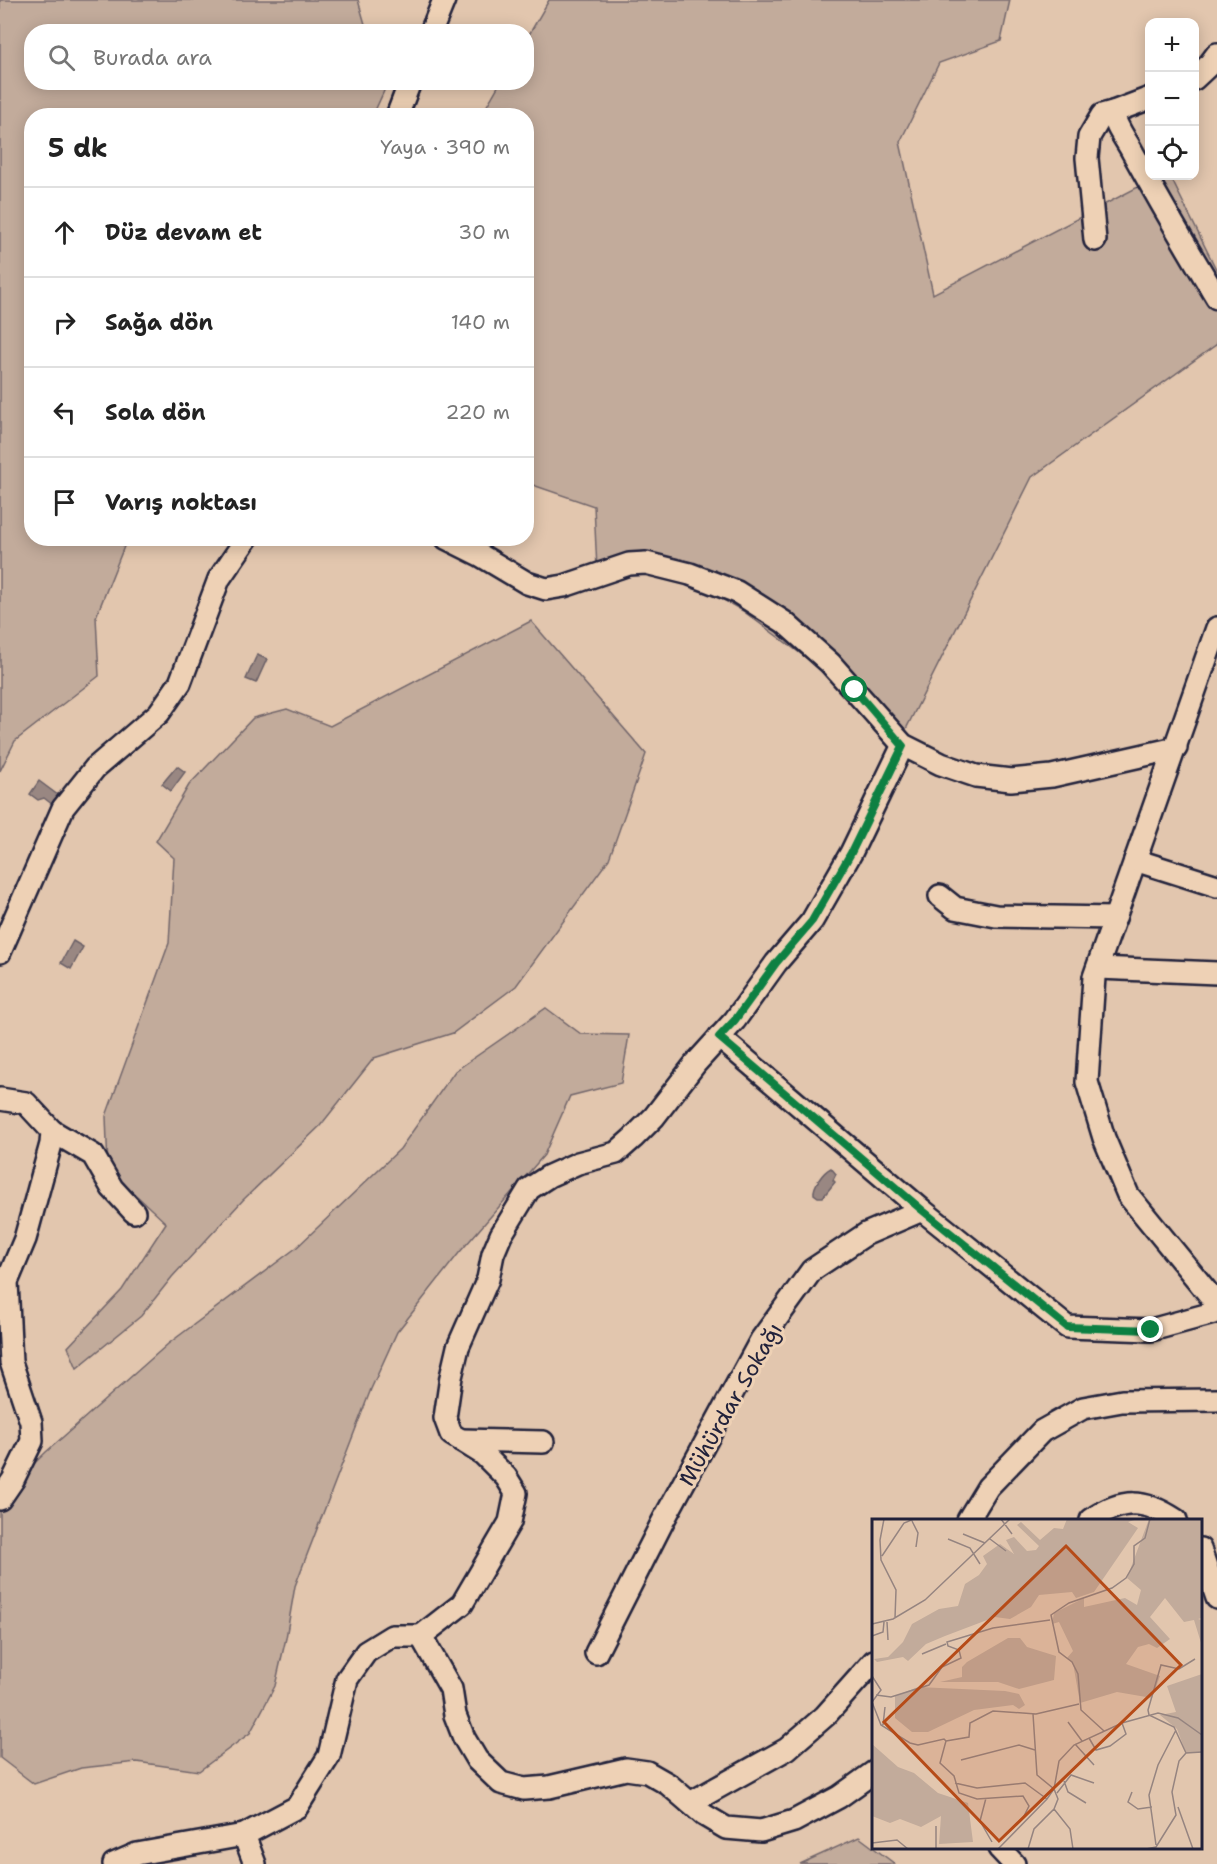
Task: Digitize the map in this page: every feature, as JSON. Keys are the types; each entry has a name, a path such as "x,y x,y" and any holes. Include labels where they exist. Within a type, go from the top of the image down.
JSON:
{"street":[{"path":"434,24 444,0"},
{"path":"1199,74 1217,54"},
{"path":"400,108 407,90"},
{"path":"1095,240 1087,158 1089,137 1102,115 1145,100"},
{"path":"1113,112 1114,123 1125,138 1173,226 1217,298"},
{"path":"0,952 63,808 95,768 159,713 180,683 219,579 242,546"},
{"path":"462,546 527,583 546,589 564,586 629,564 646,563 690,574 737,592 784,622 830,663 903,746 941,764 976,776 1011,780 1052,776 1176,748"},
{"path":"1217,628 1094,977 1087,1082 1104,1138 1128,1195 1217,1304"},
{"path":"129,1862 137,1854 243,1835 297,1807 329,1756 347,1679 366,1652 392,1636 421,1636 462,1604 510,1521 516,1493 506,1477 483,1454 451,1434 446,1418 451,1377 458,1347 488,1279 493,1254 501,1235 529,1189 549,1176 578,1163 616,1153 654,1117 695,1064 735,1020 776,963 812,921 851,853 903,746"},
{"path":"1135,860 1217,886"},
{"path":"940,896 955,908 996,916 1115,918"},
{"path":"1098,968 1217,973"},
{"path":"719,1037 922,1210 1067,1327 1151,1330 1217,1312"},
{"path":"0,1099 26,1103 52,1131 93,1155 112,1188 134,1212"},
{"path":"0,1499 13,1480 32,1441 31,1422 11,1362 7,1282 24,1239 51,1144 52,1131"},
{"name":"Mühürdar Sokağı","path":"596,1653 663,1521 761,1341 812,1270 866,1234 922,1210"},
{"path":"969,1519 988,1487 1042,1431 1083,1408 1122,1401 1217,1400"},
{"path":"461,1440 543,1442"},
{"path":"1094,1519 1105,1510 1137,1502 1161,1510 1173,1519"},
{"path":"1202,1555 1217,1598"},
{"path":"421,1636 451,1689 455,1715 464,1738 477,1760 501,1783 524,1789 549,1787 626,1769 647,1772 668,1784 704,1815 726,1828 761,1831 794,1821 839,1797 872,1773"},
{"path":"690,1803 787,1749 825,1716 872,1662"},
{"path":"243,1835 255,1864"},
{"path":"1000,1849 1014,1864"}],"shaded area":[{"path":"0,0 358,0 365,24 24,24 24,90 384,91 376,108 24,108 24,546 124,546 96,617 99,676 15,741 0,771"},
{"path":"549,0 1010,0 1001,41 939,63 900,142 933,294 1151,180 1172,180 1217,271 1217,344 1032,477 905,731 743,611 655,561 597,569 594,506 534,485 534,108 486,108 496,90 534,90 534,26"},
{"path":"531,621 646,754 609,859 516,986 453,1033 374,1058 320,1126 243,1200 172,1277 141,1316 77,1368 68,1347 122,1290 166,1223 108,1169 106,1116 169,943 174,858 156,841 189,785 253,718 287,709 330,726"},
{"path":"257,655 267,659 256,683 246,679"},
{"path":"177,766 185,772 171,791 162,784"},
{"path":"39,781 59,796 53,805 44,798 38,800 30,794"},
{"path":"73,941 83,947 71,969 61,963"},
{"path":"546,1008 581,1034 629,1035 621,1083 570,1096 544,1155 459,1253 397,1332 371,1389 295,1586 275,1686 250,1733 199,1771 137,1762 81,1768 34,1784 0,1758 0,1497 46,1452 168,1344 296,1248 400,1149 455,1071"},
{"path":"831,1168 836,1174 833,1180 835,1182 823,1197 818,1197 814,1194 815,1187"},
{"path":"859,1837 872,1849 895,1864 800,1864"}],"route":[{"path":"855,690 903,746 851,853 812,921 776,963 735,1020 719,1037 922,1210 1067,1327 1151,1330"}]}
